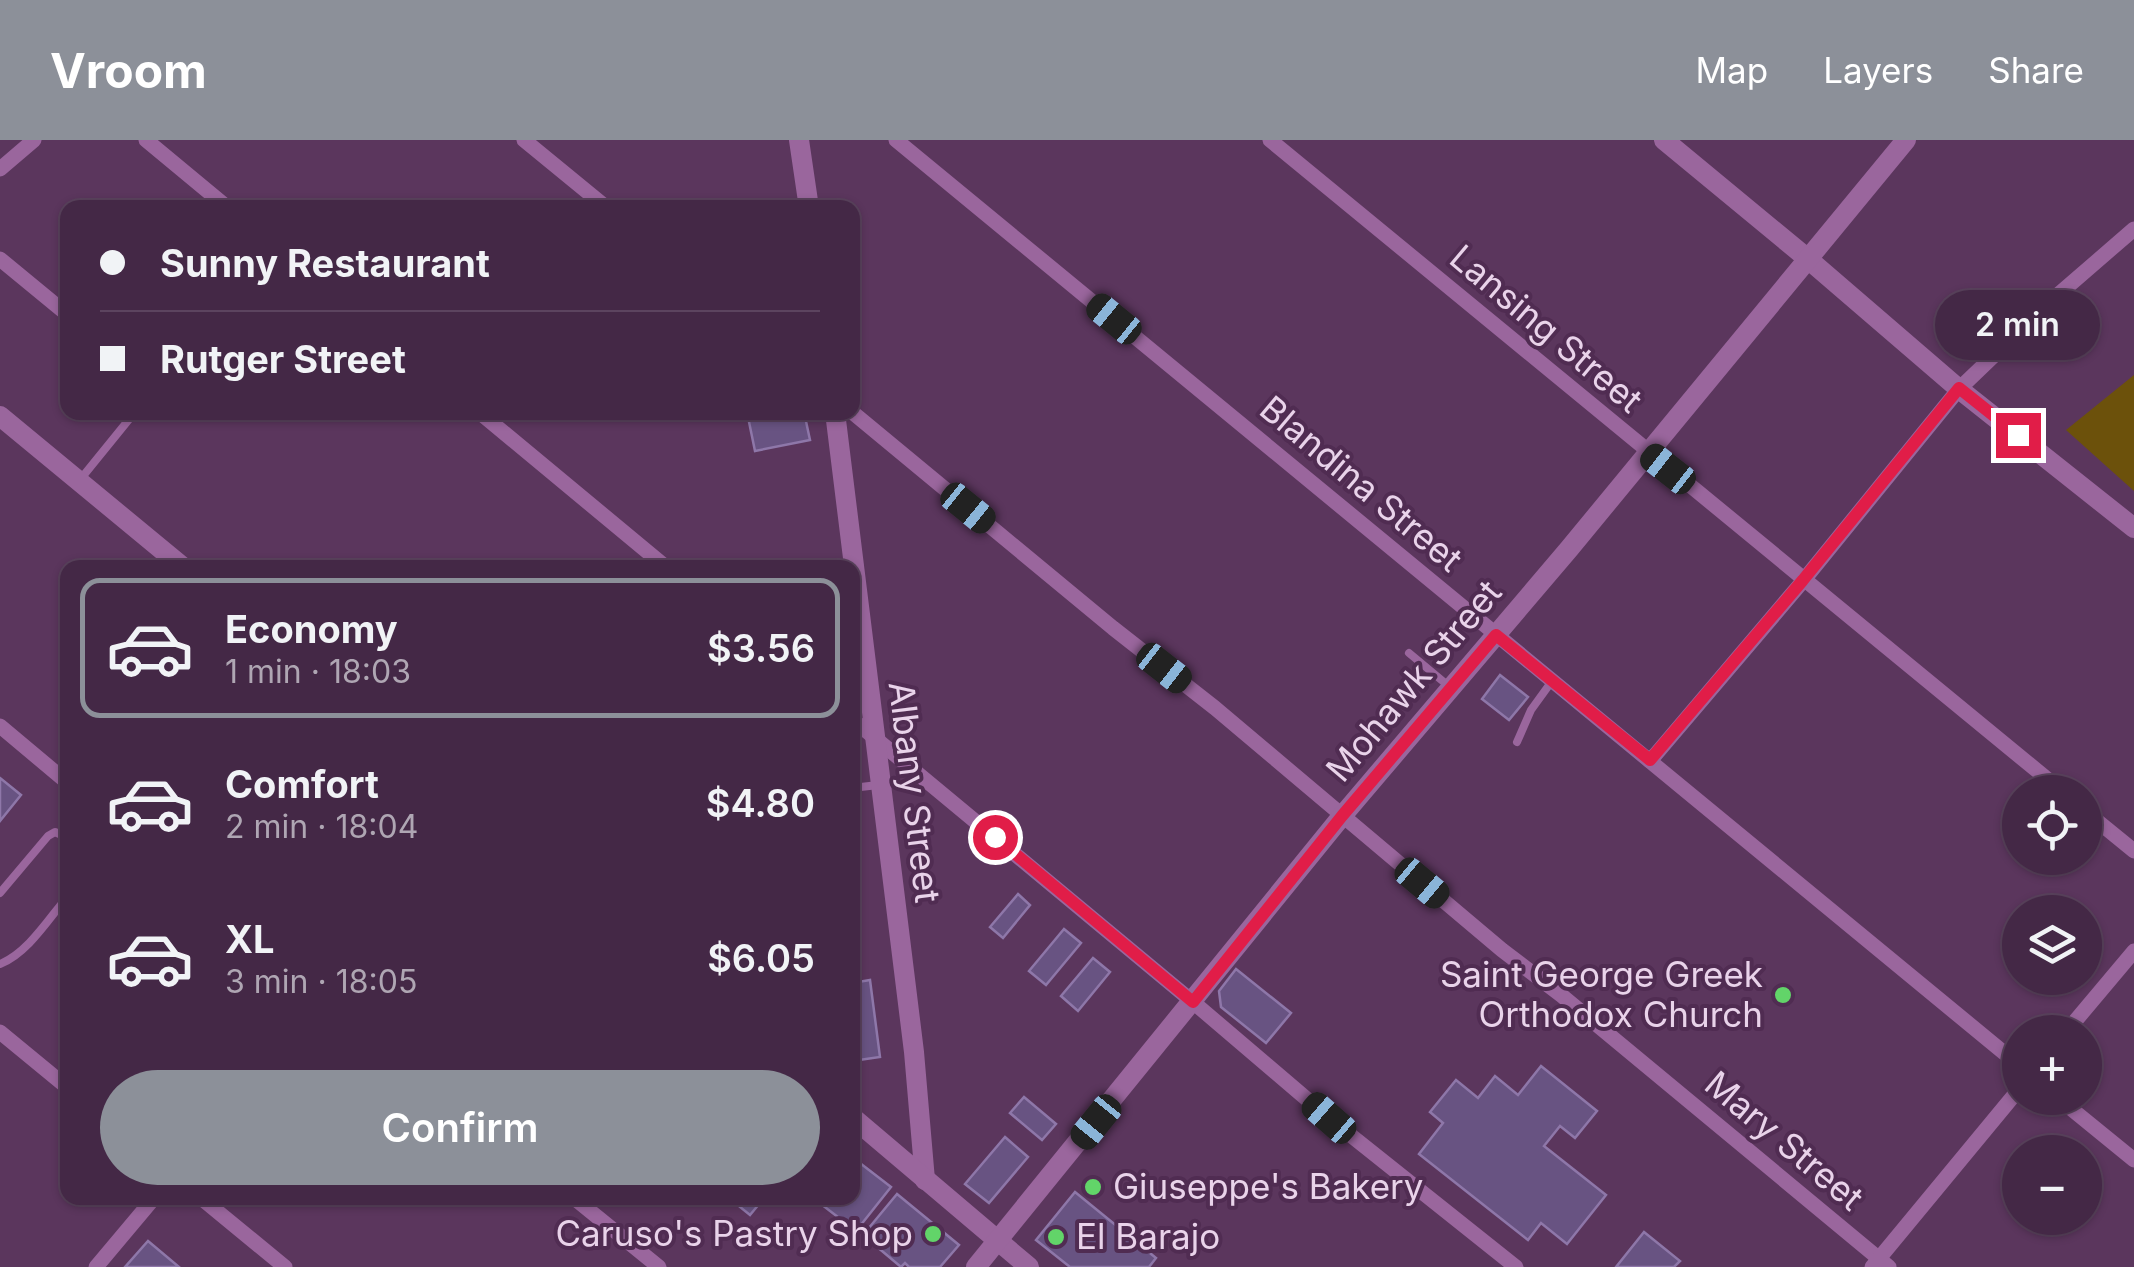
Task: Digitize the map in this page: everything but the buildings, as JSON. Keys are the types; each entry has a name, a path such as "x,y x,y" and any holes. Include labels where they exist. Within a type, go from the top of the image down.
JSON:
{"street":[{"path":"0,170 34,140"},
{"path":"146,140 218,200"},
{"path":"524,140 597,200"},
{"path":"799,140 807,200"},
{"name":"Blandina Street","path":"896,140 2002,1051"},
{"name":"Lansing Street","path":"1270,140 2041,775"},
{"path":"1664,140 1959,388 2134,528"},
{"name":"Mohawk Street","path":"976,1267 1342,816 1570,550 1906,140"},
{"path":"1650,760 1959,388 2134,228"},
{"path":"0,259 60,308"},
{"path":"0,416 174,560"},
{"name":"Mary Street","path":"860,419 1215,708 1880,1264"},
{"path":"490,420 657,560"},
{"name":"Albany Street","path":"835,420 852,560"},
{"name":"Albany Street","path":"860,623 914,1052 925,1180"},
{"path":"860,725 1329,1118 1516,1267"},
{"path":"0,726 60,775"},
{"path":"2102,825 2134,851"},
{"path":"2080,1015 2134,951"},
{"path":"0,1032 60,1081"},
{"path":"1880,1264 2002,1111"},
{"path":"2079,1115 2134,1160"},
{"path":"860,1124 1029,1267"},
{"path":"96,1267 148,1205"},
{"path":"210,1205 286,1267"},
{"path":"583,1205 659,1267"}],"lane":[{"path":"79,481 129,420"},
{"path":"1409,653 1450,688"},
{"path":"1517,742 1530,710 1552,681"},
{"path":"860,787 880,785"},
{"path":"0,893 48,836 60,834"},
{"path":"0,964 24,948 60,905"}],"shaded area":[{"path":"2134,375 2134,491 2066,430"}],"place":[{"name":"Saint George Greek Orthodox Church","path":"1783,995"},
{"name":"Giuseppe's Bakery","path":"1093,1187"},
{"name":"Caruso's Pastry Shop","path":"933,1234"},
{"name":"El Barajo","path":"1056,1237"}],"route":[{"path":"995,837 1193,1002 1342,816 1496,635 1650,760 1959,388 2018,435"}]}
